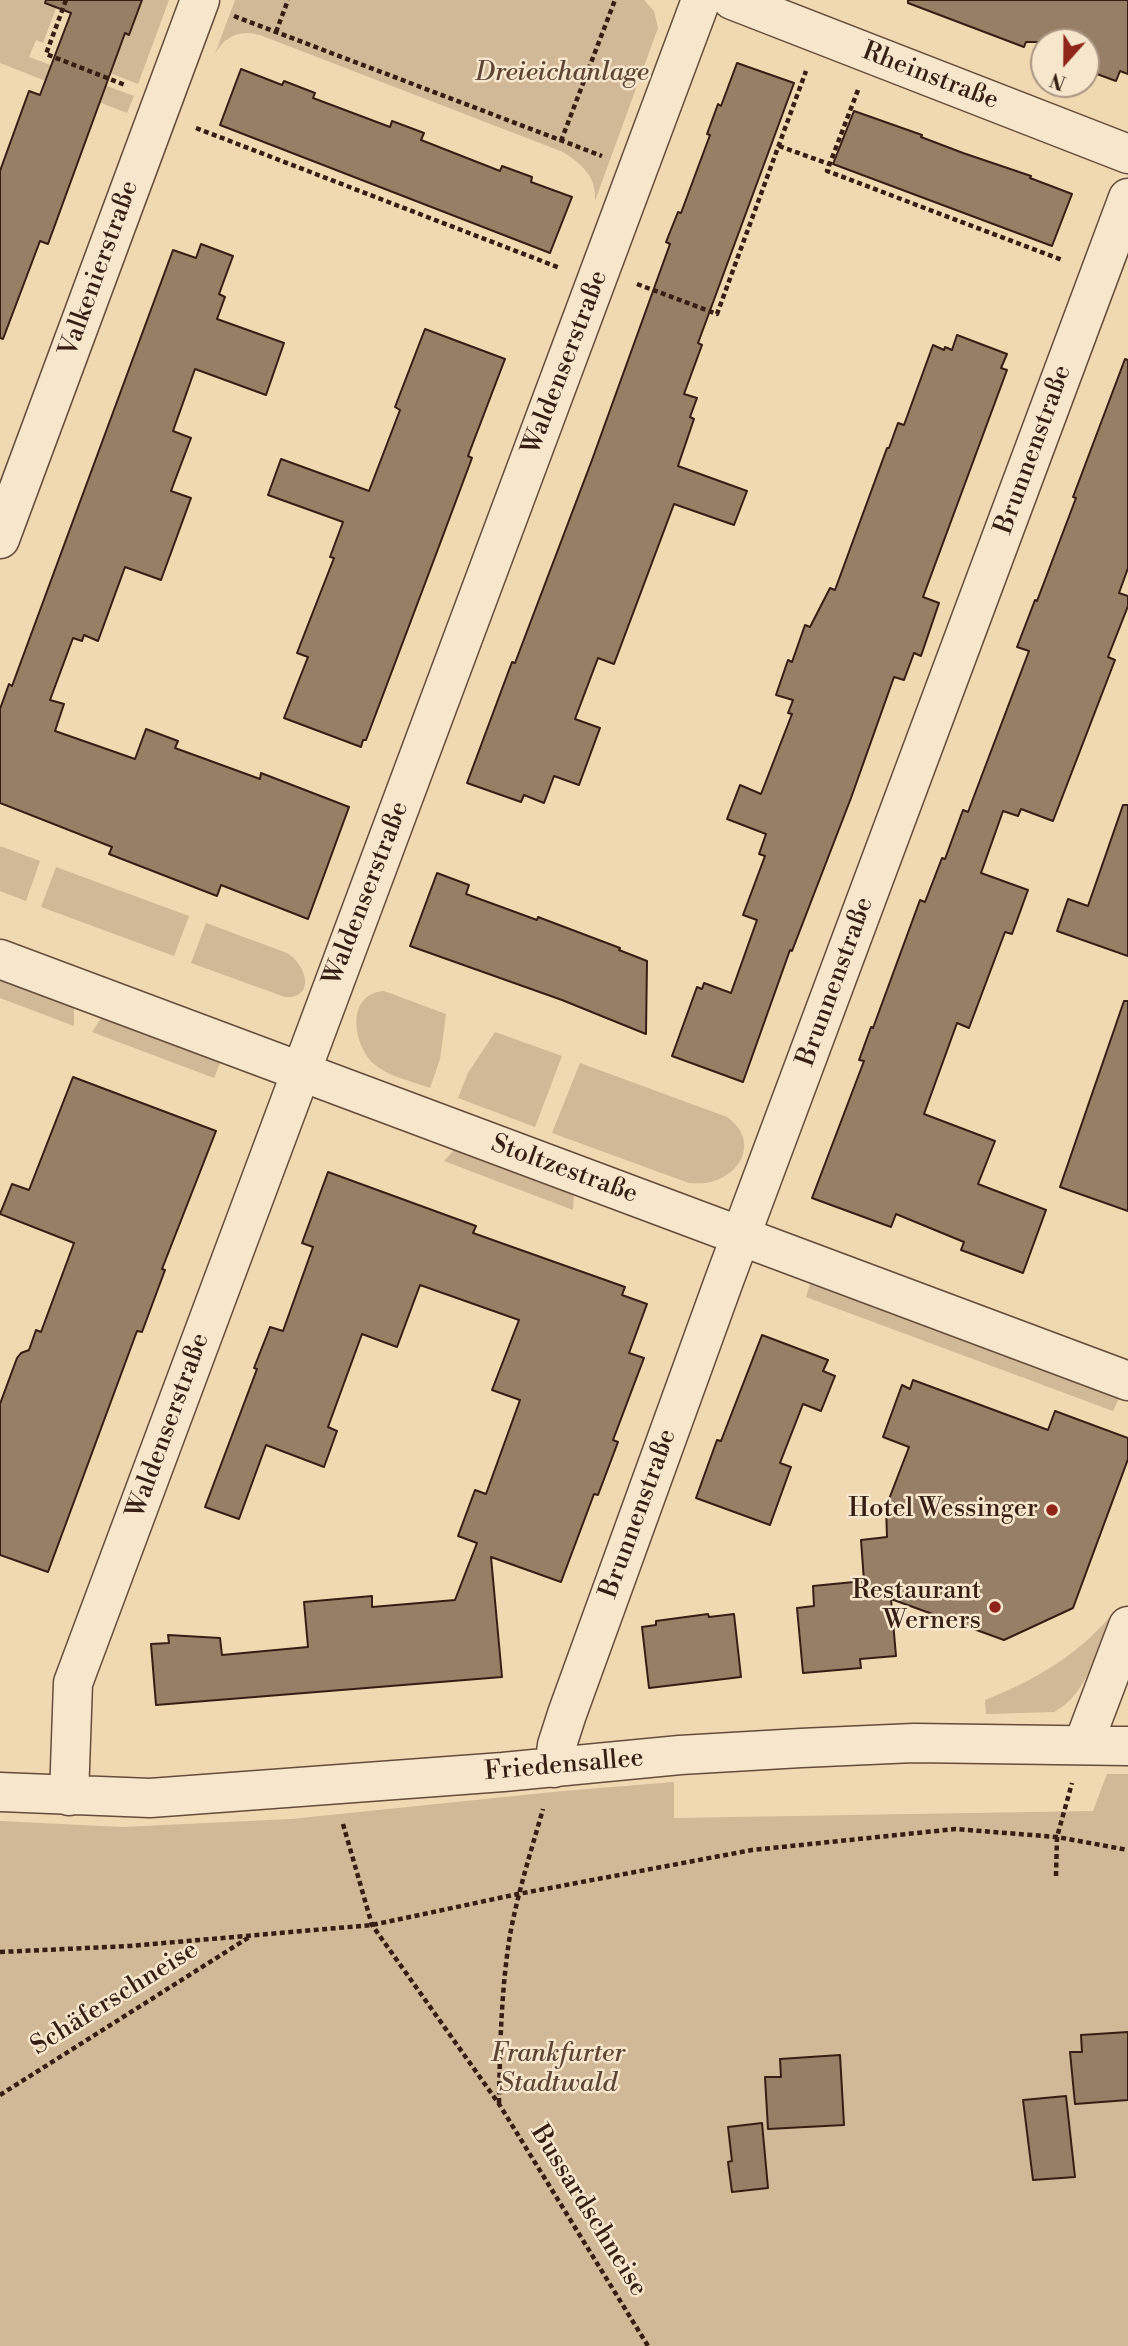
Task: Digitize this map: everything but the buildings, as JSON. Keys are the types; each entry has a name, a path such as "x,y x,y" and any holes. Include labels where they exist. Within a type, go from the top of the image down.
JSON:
{"street":[{"name":"Waldenserstraße","path":"69,1796 73,1683 701,0"},
{"name":"Rheinstraße","path":"732,0 1128,154"},
{"name":"Valkenierstraße","path":"0,539 212,6"},
{"name":"Brunnenstraße","path":"554,1768 557,1745 572,1701 741,1235 1128,198"},
{"name":"Stoltzestraße","path":"0,959 1128,1381"},
{"path":"1083,1745 1128,1626"},
{"name":"Friedensallee","path":"0,1793 150,1798 554,1768 680,1755 901,1743 1128,1746"}],"path":[{"path":"66,0 46,54 130,87"},
{"path":"276,32 288,0"},
{"path":"561,141 615,0"},
{"path":"212,6 604,157"},
{"path":"635,284 717,314 807,69"},
{"path":"858,89 827,171 1066,262"},
{"path":"195,128 561,268"},
{"path":"779,146 830,164"},
{"path":"1056,1876 1057,1837 1083,1745"},
{"path":"499,2104 500,2045 510,1938 518,1894 554,1768"},
{"name":"Bussardschneise","path":"340,1814 372,1925 499,2104 648,2346"},
{"path":"0,1952 130,1947 372,1925 518,1894 752,1850 955,1829 1057,1837 1128,1850"},
{"name":"Schäferschneise","path":"0,2095 251,1935"}],"green space":[{"path":"0,0 59,0 43,43 36,40 29,57 134,96 127,113 0,63"},
{"path":"138,0 169,0 138,84 110,73 125,33 129,34 140,6"},
{"name":"Dreieichanlage","path":"235,0 644,0 654,11 658,28 595,201 591,178 576,161 563,152 253,33 228,38 215,54"},
{"path":"0,846 40,861 26,901 0,891"},
{"path":"56,867 189,916 174,956 41,907"},
{"path":"206,923 287,953 304,973 305,981 301,993 285,997 191,963"},
{"path":"0,979 74,1006 74,1026 0,998"},
{"path":"384,991 446,1014 440,1059 430,1088 380,1068 367,1056 361,1045 356,1022 358,1010 363,1001 372,994"},
{"path":"102,1017 221,1061 214,1078 92,1032"},
{"path":"495,1032 562,1056 535,1127 458,1098 468,1073"},
{"path":"580,1063 727,1117 742,1135 744,1145 739,1163 722,1178 708,1183 689,1183 552,1133"},
{"path":"455,1149 574,1193 573,1210 444,1161"},
{"path":"811,1281 1120,1396 1113,1411 806,1297"},
{"path":"1109,1618 1083,1683 1066,1704 1054,1712 986,1714 985,1700 1020,1685 1052,1666 1082,1645"},
{"name":"Frankfurter Stadtwald","path":"1107,1774 1128,1774 1128,2346 0,2346 0,1821 122,1827 291,1819 674,1782 674,1818 1093,1811"}],"place":[{"name":"Hotel Wessinger","path":"1052,1510"},
{"name":"Restaurant Werners","path":"995,1607"}]}
